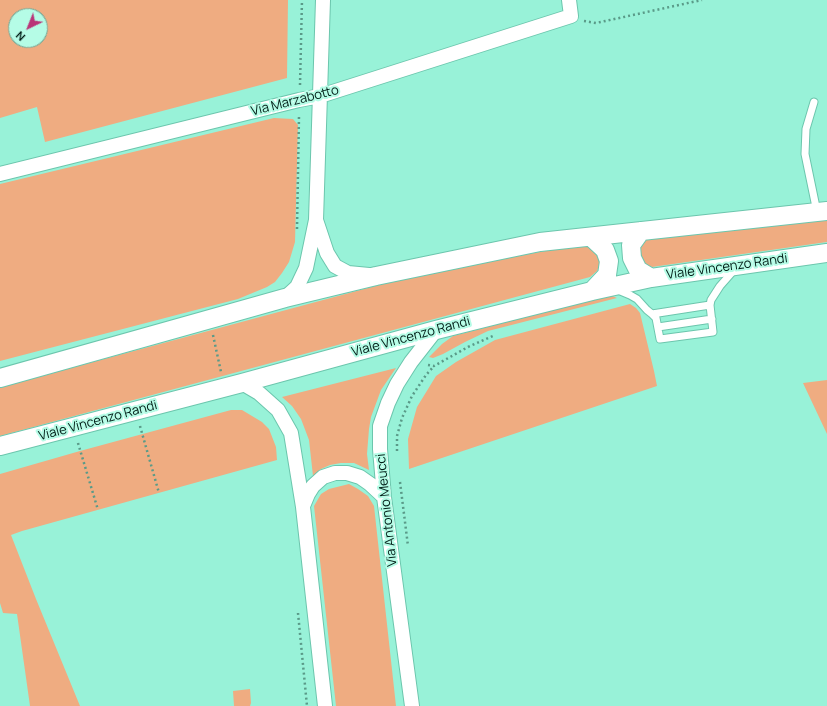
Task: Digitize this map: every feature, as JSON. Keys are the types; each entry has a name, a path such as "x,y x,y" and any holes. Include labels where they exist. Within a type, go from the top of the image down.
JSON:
{"street":[{"path":"285,298 297,286 306,268 316,220 323,0"},
{"path":"569,0 571,16"},
{"name":"Via Marzabotto","path":"0,174 320,96 571,16"},
{"path":"0,378 285,298 376,276 540,242 822,211"},
{"path":"316,220 327,253 335,266 348,273 376,276"},
{"path":"641,231 631,245 632,258 638,270 651,278"},
{"path":"591,237 605,250 609,261 607,275 592,290"},
{"name":"Viale Vincenzo Randi","path":"0,446 592,290 651,278 827,253"},
{"name":"Via Antonio Meucci","path":"412,706 384,497 380,449 380,426 388,403 397,384 411,362 436,330"},
{"path":"242,383 259,393 278,410 292,433 303,507 325,706"},
{"path":"303,507 313,486 323,478 335,473 347,473 360,477 384,497"}],"lane":[{"path":"814,102 806,129 805,154 822,211"},
{"path":"611,286 636,299 656,318 660,339 713,332 710,305 712,300 720,286 740,265"},
{"path":"652,314 710,305"},
{"path":"658,327 712,319"}],"path":[{"path":"297,233 302,0"},
{"path":"571,16 587,22 596,23 702,0"},
{"path":"211,330 222,376"},
{"path":"397,452 397,436 402,418 412,396 426,374 434,366"},
{"path":"140,426 158,493"},
{"path":"77,443 98,510"},
{"path":"399,475 408,551"},
{"path":"298,612 307,706"}],"shaded area":[{"path":"0,0 288,0 287,78 45,142 37,107 0,118"},
{"path":"274,118 293,119 298,125 295,242 289,262 275,282 267,287 238,299 0,361 0,184"},
{"path":"827,219 827,242 652,267 643,264 638,256 640,242 647,238"},
{"path":"583,244 591,247 598,253 600,263 597,271 590,277 0,436 0,387 416,275"},
{"path":"610,295 617,298 488,331 443,354 433,358 429,357 442,344 453,336"},
{"path":"630,304 640,313 657,386 409,469 408,439 417,407 436,376 456,362 495,340"},
{"path":"396,368 381,390 371,417 367,454 369,470 354,463 341,463 330,465 321,469 313,476 309,440 301,419 292,406 282,397"},
{"path":"827,380 827,434 803,383"},
{"path":"231,410 242,410 262,422 269,429 276,447 277,460 11,535 80,706 30,706 17,614 3,613 0,603 0,474"},
{"path":"349,484 368,496 374,506 396,706 336,706 314,506 321,494 329,489"},
{"path":"250,689 250,706 234,706 233,691"}]}
